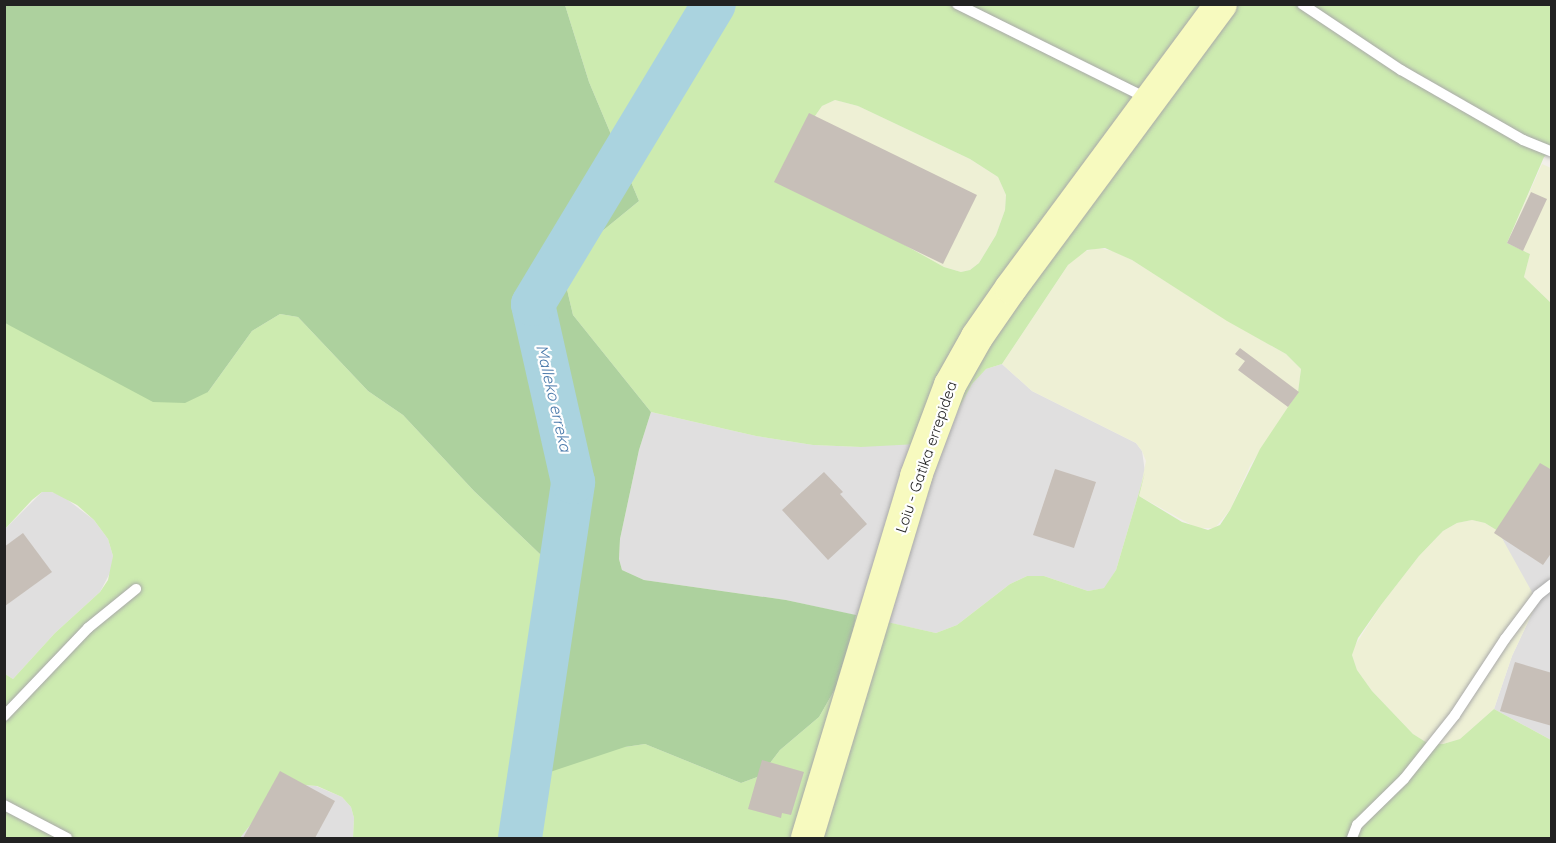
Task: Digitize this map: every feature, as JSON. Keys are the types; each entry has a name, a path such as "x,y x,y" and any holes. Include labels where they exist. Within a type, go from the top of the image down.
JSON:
{"street":[{"name":"Loiu - Gatika errepidea","path":"807,838 916,476 950,385 977,337 1011,288 1152,101 1221,4"}],"lane":[{"path":"957,4 1152,101"},
{"path":"1302,4 1401,70 1523,140 1551,152"},
{"path":"1352,838 1358,825 1404,779 1455,715 1505,639 1538,595 1551,584"},
{"path":"4,716 88,628 136,589"},
{"path":"4,805 67,838"}],"shaded area":[{"path":"1002,364 1032,391 1136,443 1142,451 1145,472 1116,570 1105,588 1088,591 1044,576 1027,576 1010,584 957,625 936,633 786,600 644,580 622,570 619,559 620,539 639,450 651,412 756,436 813,445 861,447 954,421 965,395 976,378 986,369"},
{"path":"1551,467 1551,740 1494,709 1512,656 1536,605 1498,531"},
{"path":"42,492 52,492 64,497 94,520 108,539 113,556 112,569 100,592 55,633 13,679 5,674 5,529"},
{"path":"304,785 316,786 342,797 351,807 354,818 353,838 240,838 262,810"}],"green space":[{"path":"4,5 565,5 589,82 639,201 573,255 565,281 573,315 651,412 639,450 620,539 619,559 622,570 644,580 786,600 856,615 846,670 819,717 780,750 760,776 741,783 645,744 625,747 547,773 530,765 524,730 547,607 541,555 474,491 403,415 368,391 298,317 280,314 252,331 208,392 185,403 153,402 5,323"},
{"path":"565,5 1551,5 1551,152 1544,157 1507,243 1530,254 1524,277 1551,303 1551,467 1498,531 1485,523 1472,520 1457,523 1443,531 1419,556 1381,605 1358,638 1352,655 1357,670 1372,691 1413,734 1429,744 1443,744 1460,739 1494,709 1551,740 1551,838 353,838 354,818 351,807 342,797 317,786 304,785 262,810 240,838 5,838 5,674 13,679 55,633 100,592 108,580 113,556 108,539 94,520 77,505 52,492 42,492 5,529 4,323 208,392 252,331 280,314 298,317 368,391 403,415 474,491 541,555 547,607 524,730 625,747 645,744 741,783 760,776 780,750 819,717 846,670 856,615 936,633 957,625 1010,584 1027,576 1044,576 1088,591 1104,588 1116,570 1145,472 1139,496 1182,522 1208,530 1220,525 1230,510 1260,449 1298,392 1301,369 1286,354 1227,321 1132,260 1105,248 1087,250 1068,265 1002,364 986,369 972,384 946,432 918,444 861,447 813,445 756,436 651,412 573,315 565,281 573,255 639,201 589,82","holes":["835,100 858,106 970,159 998,177 1006,195 1005,210 996,235 979,263 970,270 961,272 944,267 835,206 815,116 822,106"]},
{"path":"835,100 858,106 970,159 998,177 1006,195 1005,210 996,235 979,263 970,270 961,272 944,267 835,206 815,116 822,106"},
{"path":"1542,164 1551,168 1551,303 1524,277 1530,254 1507,243"},
{"path":"1098,248 1113,251 1132,260 1228,321 1286,354 1301,369 1298,392 1250,466 1230,510 1215,528 1197,528 1139,496 1146,461 1136,443 1032,391 1002,364 1068,265 1082,252"},
{"path":"1472,520 1485,523 1498,531 1532,592 1536,605 1512,656 1494,709 1460,739 1443,744 1429,744 1413,734 1372,691 1357,670 1352,655 1354,647 1381,605 1419,556 1443,531 1457,523"}],"building":[{"path":"809,113 977,195 943,264 774,182"},
{"path":"1531,192 1547,199 1523,251 1507,243"},
{"path":"1240,348 1299,392 1288,407 1238,370 1245,361 1235,354"},
{"path":"1540,463 1552,470 1552,552 1543,565 1494,533"},
{"path":"1055,469 1096,482 1074,548 1033,535"},
{"path":"824,472 843,492 840,494 867,524 828,560 782,510"},
{"path":"23,533 52,572 5,606 4,547"},
{"path":"1515,662 1552,673 1552,726 1500,711"},
{"path":"762,760 804,772 791,815 782,813 781,818 748,809"},
{"path":"280,771 335,801 315,838 243,838"}],"waterway":[{"name":"Malleko erreka","path":"520,838 573,482 533,304 714,4"}]}
